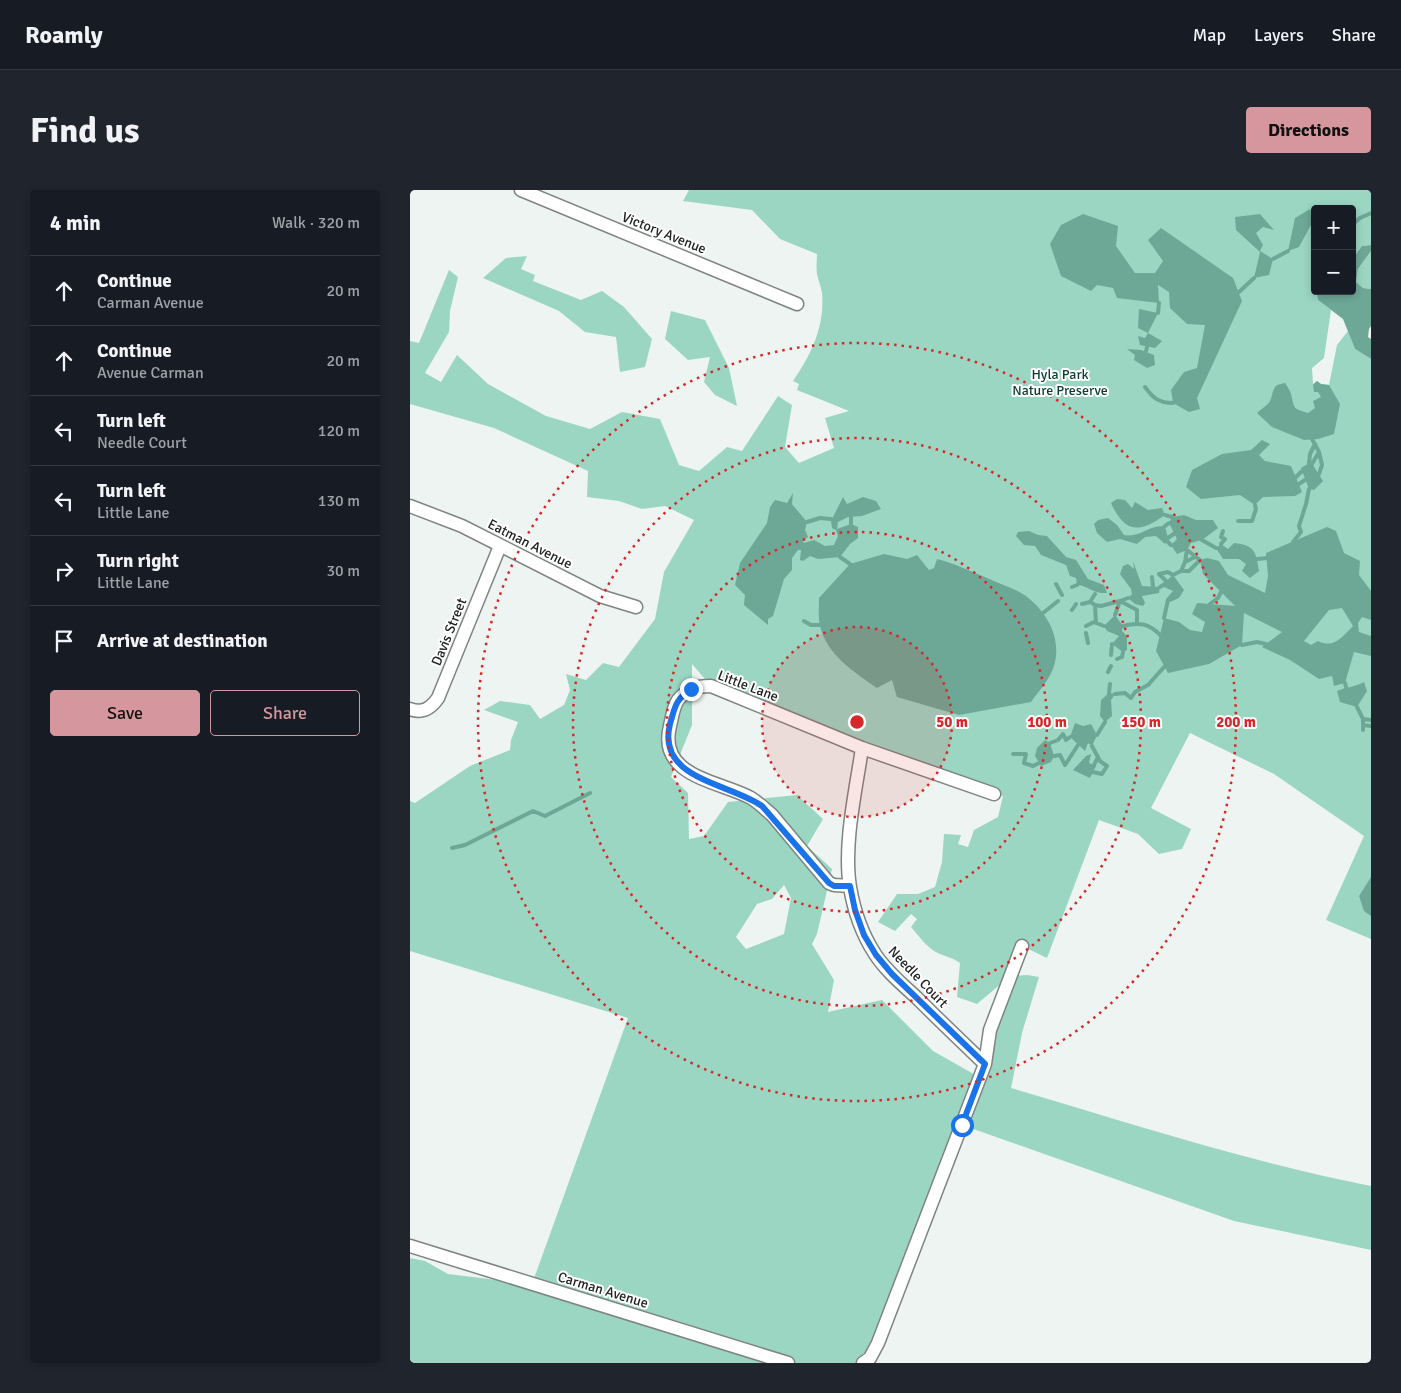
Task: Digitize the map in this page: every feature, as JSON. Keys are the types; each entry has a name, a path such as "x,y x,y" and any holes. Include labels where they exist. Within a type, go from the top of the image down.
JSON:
{"street":[{"name":"Victory Avenue","path":"521,190 796,304"},
{"name":"Eatman Avenue","path":"410,506 462,526 600,596 636,607"},
{"name":"Davis Street","path":"410,709 424,710 431,707 438,698 500,546"},
{"name":"Little Lane","path":"850,886 834,886 829,883 762,806 750,798 689,772 679,765 668,746 667,736 676,703 679,699 691,689 700,686 711,686 862,748 994,794"},
{"name":"Needle Court","path":"862,748 848,851 850,886 861,927 876,955 892,974 985,1064"},
{"path":"863,1363 870,1358 878,1343 985,1064 990,1030 1022,946"},
{"name":"Carman Avenue","path":"410,1246 788,1363"}],"green space":[{"name":"Hyla Park Nature Preserve","path":"689,190 1371,190 1371,245 1362,246 1356,256 1356,205 1311,205 1311,295 1316,295 1318,300 1331,310 1324,358 1312,368 1313,384 1317,381 1321,384 1329,385 1337,345 1348,331 1355,349 1371,359 1371,939 1326,920 1364,836 1274,774 1190,733 1151,808 1191,829 1182,849 1159,854 1138,834 1099,820 1047,958 1022,946 1011,976 1027,975 1039,977 1022,1033 1011,1088 1235,1154 1371,1186 1371,1250 1234,1221 962,1125 863,1363 410,1363 410,1258 425,1261 448,1274 532,1284 628,1018 410,951 410,801 415,803 470,766 510,750 511,740 518,722 484,710 500,701 530,705 540,719 564,705 570,690 566,674 586,680 603,663 619,667 655,619 664,572 694,520 665,506 642,509 619,501 587,497 588,471 494,428 410,404 410,341 419,343 449,270 458,277 450,311 449,332 425,373 441,382 457,355 488,384 546,416 590,429 622,412 660,419 679,465 699,471 727,447 742,451 778,396 792,405 785,447 799,463 834,448 825,418 849,411 797,390 799,384 793,381 806,361 819,328 822,293 817,274 817,254 780,239 752,210 683,201","holes":["692,664 711,686 1003,796 998,817 974,830 968,847 958,844 961,835 944,834 942,862 935,887 918,894 897,894 878,922 895,931 911,914 917,919 911,927 925,943 934,951 960,963 957,997 977,1004 1009,977 979,1077 933,1051 882,1000 828,1012 834,980 812,944 817,934 832,869 807,846 823,819 797,795 728,802 704,836 689,839 688,793 671,777 692,725","784,885 791,898 784,934 746,949 736,937 757,904 772,899"]},
{"path":"1371,251 1371,289 1363,288 1356,282 1358,269"},
{"path":"527,256 521,269 535,275 533,281 581,300 602,291 624,307 652,339 645,367 620,372 616,337 585,332 559,311 483,278 506,258"},
{"path":"671,311 705,320 729,368 737,406 715,395 704,382 710,357 688,360 665,339"}],"shaded area":[{"path":"1310,209 1311,225 1299,247 1288,251 1295,218"},
{"path":"1083,214 1118,226 1116,246 1135,273 1155,273 1163,261 1148,240 1161,228 1233,278 1242,301 1197,398 1200,409 1189,412 1173,403 1171,390 1184,372 1197,368 1205,325 1187,324 1170,308 1169,292 1158,285 1159,303 1117,298 1113,288 1097,285 1091,291 1061,276 1050,244 1061,225"},
{"path":"1260,214 1274,230 1263,227 1256,233 1263,245 1260,251 1273,259 1269,275 1254,278 1260,252 1236,230 1235,217"},
{"path":"1371,245 1371,251 1358,269 1356,282 1356,254 1362,246"},
{"path":"1356,282 1363,288 1371,289 1371,326 1368,337 1371,339 1371,359 1355,349 1343,319 1318,300 1317,295 1356,295"},
{"path":"1139,309 1158,313 1148,333 1138,328"},
{"path":"1148,333 1162,341 1155,348 1140,345 1138,336 1145,338"},
{"path":"1127,349 1141,350 1154,355 1155,365 1147,368 1134,360 1135,355"},
{"path":"1317,381 1321,384 1329,385 1340,404 1334,434 1318,439 1304,440 1272,427 1257,413 1269,402 1275,387 1285,383 1291,393 1295,407 1308,413 1315,408 1313,401 1321,397 1318,392 1314,392 1313,385"},
{"path":"1262,440 1270,444 1259,455 1265,461 1291,466 1302,492 1295,496 1263,497 1255,505 1240,495 1201,499 1186,487 1192,470 1222,454 1251,450"},
{"path":"1311,462 1323,481 1314,490 1309,489 1301,468"},
{"path":"793,493 792,504 807,522 805,530 808,537 803,541 804,543 814,540 825,546 834,545 838,536 836,530 832,528 831,521 843,497 847,504 863,497 876,501 881,509 862,516 848,517 838,522 837,529 851,524 858,527 858,538 850,544 840,557 818,559 810,556 803,561 800,560 801,550 798,550 792,558 792,570 784,579 773,616 768,619 768,625 744,605 745,595 735,585 740,563 767,523 770,507 775,500 787,503"},
{"path":"1117,499 1125,500 1132,508 1135,502 1148,510 1162,508 1165,515 1141,527 1128,525 1116,513 1111,503"},
{"path":"1184,515 1196,520 1213,520 1218,528 1202,540 1191,543 1187,550 1177,554 1171,545 1177,539 1169,523 1172,517"},
{"path":"1108,518 1117,525 1124,535 1135,535 1153,527 1165,526 1168,538 1165,544 1156,536 1145,537 1137,544 1120,539 1107,542 1097,533 1094,524 1098,520"},
{"path":"1327,527 1336,531 1344,553 1360,561 1359,575 1371,591 1371,620 1362,617 1358,623 1359,632 1371,636 1371,656 1354,652 1345,683 1334,686 1332,676 1319,679 1290,660 1262,647 1282,632 1244,613 1242,645 1209,664 1168,673 1156,651 1164,618 1179,622 1190,630 1202,632 1205,622 1192,614 1197,603 1235,606 1203,574 1200,560 1207,558 1219,561 1228,575 1265,593 1268,576 1266,553","holes":["1342,608 1353,626 1333,643 1329,644 1318,641 1311,645 1304,641 1329,610"]},
{"path":"1029,531 1047,536 1066,557 1076,560 1088,579 1104,585 1107,593 1077,585 1076,578 1070,576 1066,565 1041,555 1035,546 1024,545 1016,536 1018,532"},
{"path":"1234,543 1250,548 1255,554 1259,571 1250,578 1242,571 1246,564 1239,559 1223,559 1216,548 1221,544 1228,549"},
{"path":"884,554 907,559 917,555 929,570 934,568 937,559 962,567 1017,591 1026,596 1041,610 1047,618 1054,636 1056,656 1050,676 1031,702 959,715 897,697 892,680 877,688 842,662 829,646 820,626 819,598 850,564"},
{"path":"1133,561 1142,586 1160,587 1159,593 1142,596 1145,603 1143,606 1135,604 1128,598 1132,594 1131,589 1120,574 1123,566 1128,564 1134,569"},
{"path":"1173,575 1184,590 1179,598 1170,602 1166,599 1173,591 1164,587 1166,581"},
{"path":"1115,615 1123,626 1122,631 1127,636 1127,650 1123,652 1112,644 1119,636 1107,631 1104,626"},
{"path":"1364,682 1367,691 1357,707 1340,702 1337,691"},
{"path":"1109,693 1115,694 1111,700 1112,716 1105,722 1100,716 1101,700"},
{"path":"1075,723 1083,726 1091,724 1097,735 1092,746 1088,743 1085,751 1070,737"},
{"path":"1045,740 1050,743 1054,756 1051,762 1041,766 1035,756 1037,748"},
{"path":"1091,754 1089,763 1096,766 1090,778 1073,770 1086,756"},
{"path":"1371,877 1371,916 1364,911 1359,896"}],"waterway":[{"path":"1356,222 1371,213"},
{"path":"1273,259 1288,251"},
{"path":"1239,292 1254,278"},
{"path":"1158,313 1159,303"},
{"path":"1146,351 1147,347"},
{"path":"1145,387 1157,399 1173,403"},
{"path":"1312,439 1319,452 1312,464"},
{"path":"1309,463 1310,454 1315,444"},
{"path":"1319,452 1322,465 1319,474"},
{"path":"1296,477 1302,471"},
{"path":"1299,484 1305,480"},
{"path":"1293,542 1301,532 1299,526 1309,489"},
{"path":"1238,521 1252,521 1256,509 1255,505"},
{"path":"1165,515 1172,517"},
{"path":"851,517 851,524"},
{"path":"807,522 820,518 831,519"},
{"path":"1165,526 1169,523"},
{"path":"1221,544 1225,539 1221,537 1223,531"},
{"path":"1168,538 1175,533"},
{"path":"1202,540 1216,548"},
{"path":"1167,541 1171,545"},
{"path":"1181,571 1189,571 1200,560 1187,550 1185,562"},
{"path":"840,557 850,564"},
{"path":"1159,574 1168,572 1173,575 1181,571 1185,562 1195,557"},
{"path":"1257,559 1267,558"},
{"path":"1159,574 1166,581"},
{"path":"1152,577 1153,587"},
{"path":"1056,584 1062,595"},
{"path":"1160,587 1165,584"},
{"path":"1072,587 1077,585"},
{"path":"1210,604 1218,598 1221,592"},
{"path":"1082,604 1090,602 1095,594"},
{"path":"1115,615 1120,601 1128,598"},
{"path":"1164,618 1168,600"},
{"path":"1043,613 1058,601"},
{"path":"1095,605 1101,606 1120,601 1137,610 1137,623"},
{"path":"1090,602 1095,605 1096,623"},
{"path":"1072,610 1076,604"},
{"path":"804,621 811,625 820,625"},
{"path":"1086,626 1094,622 1104,626"},
{"path":"1123,626 1143,624 1152,628 1160,635"},
{"path":"1086,633 1088,643"},
{"path":"1242,645 1257,642 1266,644"},
{"path":"1111,655 1112,644"},
{"path":"1117,659 1122,657 1123,652"},
{"path":"1108,672 1111,666"},
{"path":"1115,694 1125,693 1131,698 1135,692 1148,685 1164,667"},
{"path":"1345,683 1346,687"},
{"path":"1109,693 1110,684"},
{"path":"1357,707 1363,719 1363,730"},
{"path":"1363,719 1371,720"},
{"path":"1097,735 1105,722"},
{"path":"1363,725 1371,726"},
{"path":"1050,743 1058,740 1063,734 1066,740 1070,737"},
{"path":"1054,756 1060,755 1065,765 1078,745"},
{"path":"1092,746 1100,761 1107,766 1102,774 1093,772"},
{"path":"1013,754 1026,754 1024,763 1033,766 1039,763"},
{"path":"1094,765 1098,757"},
{"path":"452,848 465,845 533,811 545,816 590,793"}],"route":[{"path":"691,689 682,695 676,703 667,736 668,746 679,765 689,772 750,798 762,806 772,815 829,883 834,886 850,886 855,910 864,935 876,955 892,974 985,1064 962,1125"}]}
